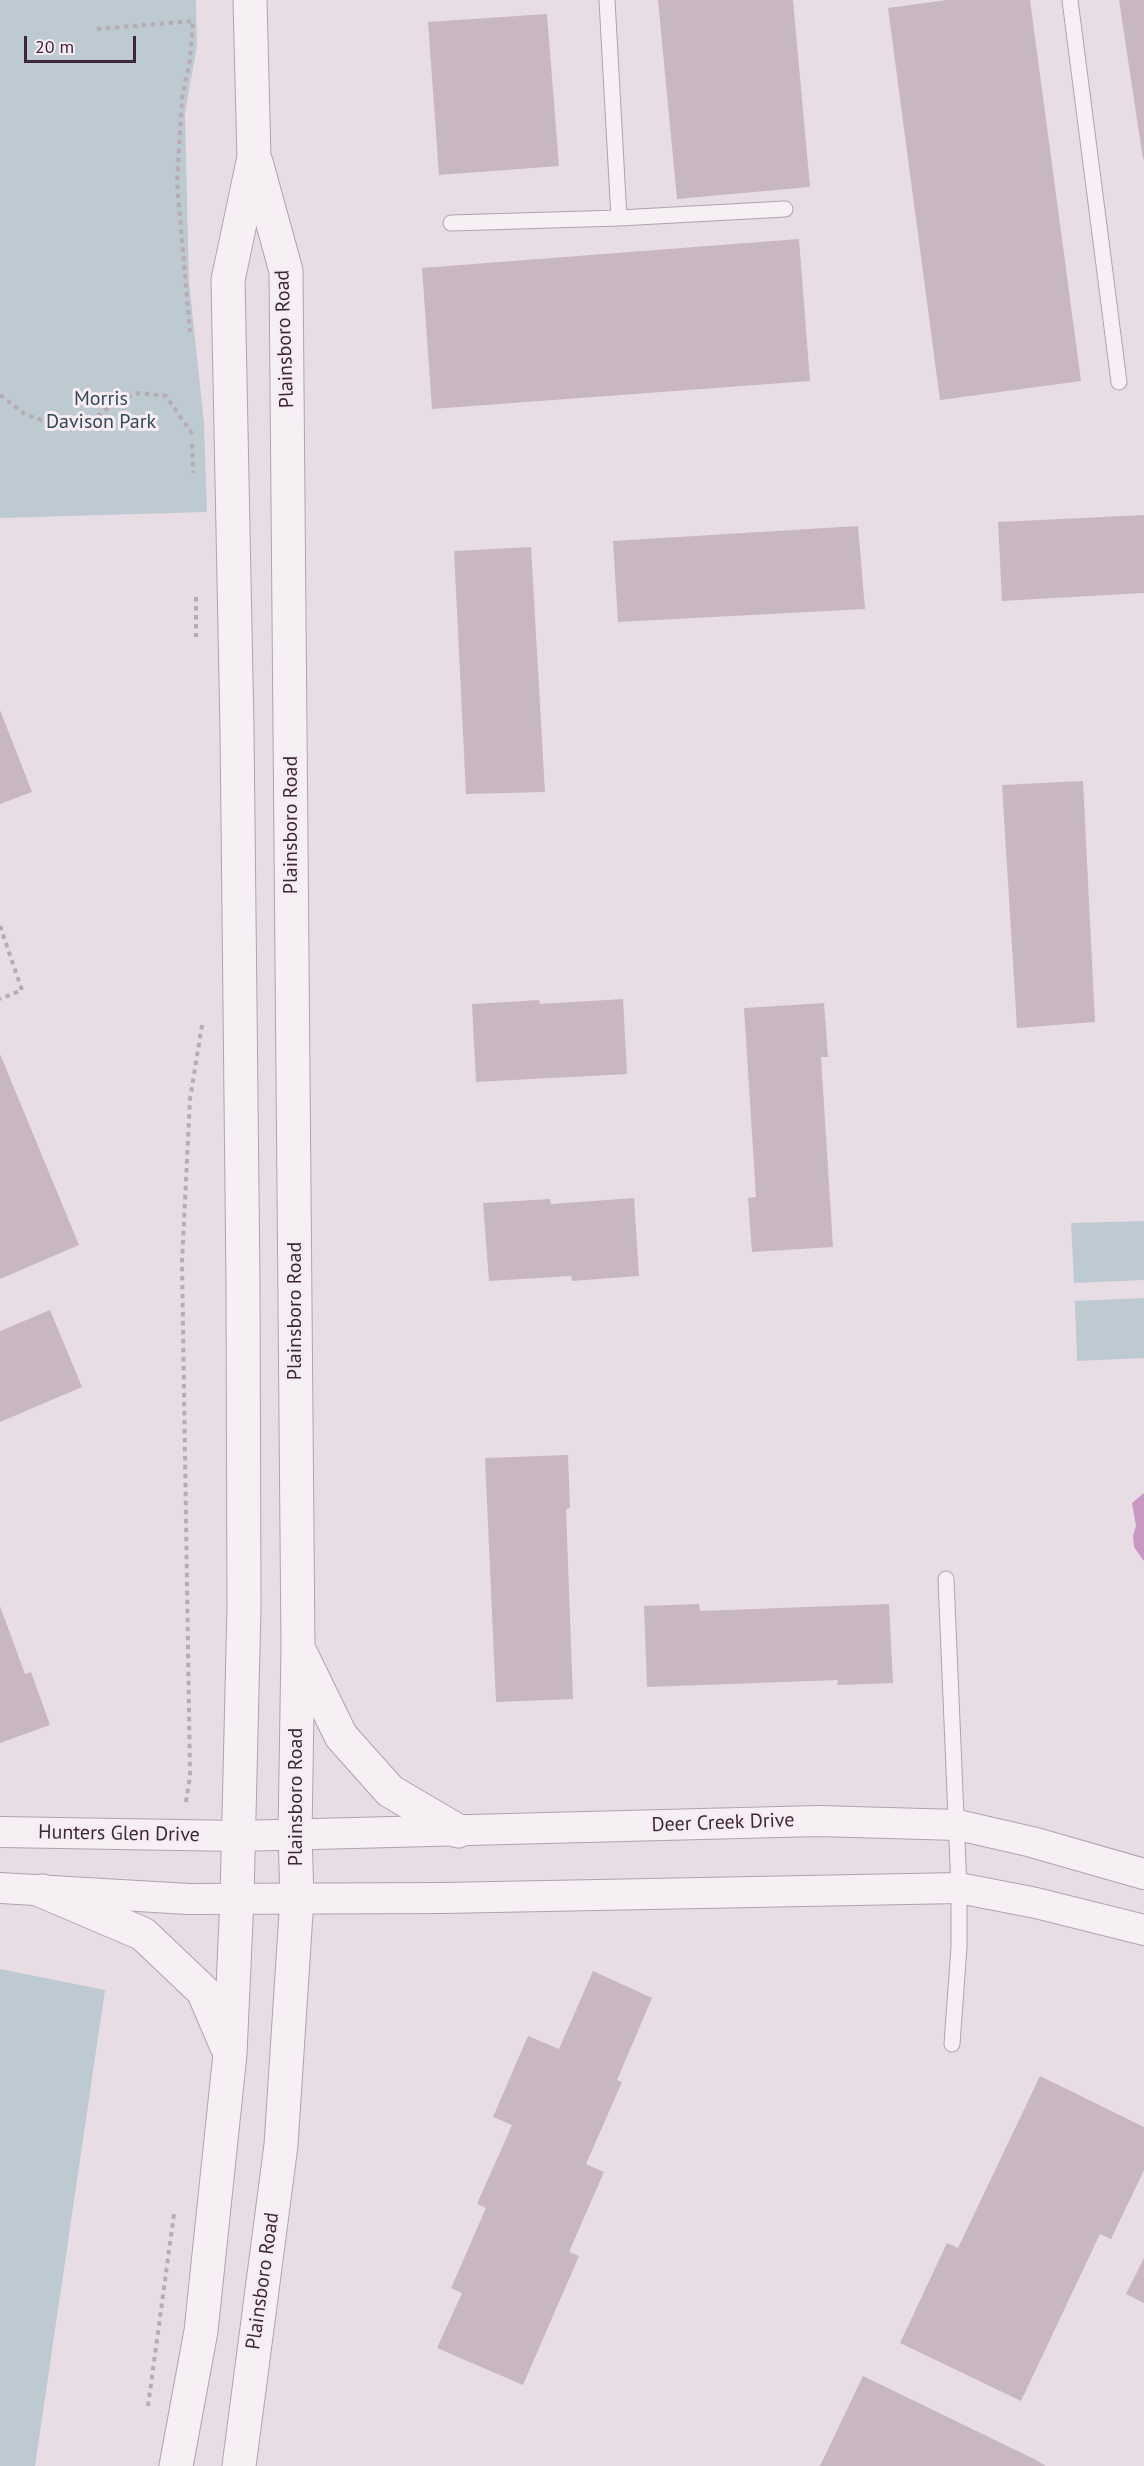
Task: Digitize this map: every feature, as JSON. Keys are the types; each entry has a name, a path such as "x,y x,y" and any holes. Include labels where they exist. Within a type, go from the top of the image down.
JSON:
{"street":[{"name":"Plainsboro Road","path":"176,2466 201,2331 230,2054 237,1898 244,1608 243,1284 237,717 228,280 254,157 250,0"},
{"name":"Plainsboro Road","path":"239,2466 281,2145 297,1898 295,1835 298,1646 286,271 254,157"},
{"path":"298,1646 341,1736 390,1791 458,1832"},
{"name":"Deer Creek Drive","path":"295,1835 818,1821 958,1824 1032,1842 1144,1874"},
{"name":"Hunters Glen Drive","path":"0,1832 187,1836 295,1835"},
{"path":"0,1888 189,1899 454,1898 959,1888 1036,1903 1144,1930"},
{"path":"42,1891 143,1934 203,1991 230,2054"}],"lane":[{"path":"607,0 619,218"},
{"path":"1070,0 1119,382"},
{"path":"451,222 619,218 785,209"},
{"path":"946,1579 959,1888 959,1947 952,2044"}],"path":[{"path":"97,29 193,21 190,60 182,98 177,183 191,335"},
{"path":"0,395 26,415 60,426 91,421 120,399 139,393 166,396 193,435"},
{"path":"193,424 193,474"},
{"path":"196,596 194,618 197,640"},
{"path":"0,926 22,990 0,999"},
{"path":"187,1836 186,1800 190,1776 182,1262 190,1099 202,1020"},
{"path":"147,2408 175,2207"}],"green space":[{"name":"Morris Davison Park","path":"0,0 196,0 197,46 185,113 189,282 204,423 207,512 0,518"},
{"path":"1144,1221 1144,1280 1074,1283 1071,1223"},
{"path":"1144,1298 1144,1358 1077,1361 1075,1301"},
{"path":"0,1969 105,1990 35,2466 0,2466"}],"shaded area":[{"path":"1144,1493 1144,1561 1134,1547 1133,1536 1136,1526 1132,1503"}],"building":[{"path":"658,0 793,0 810,187 677,199"},
{"path":"947,0 1030,0 1081,381 940,400 888,8"},
{"path":"1119,0 1144,0 1144,159 1143,159"},
{"path":"547,14 559,166 439,175 428,22"},
{"path":"799,239 810,381 432,409 422,268"},
{"path":"1144,515 1144,593 1002,601 998,522"},
{"path":"858,526 865,609 618,622 613,541"},
{"path":"531,547 545,792 466,794 454,551"},
{"path":"0,710 32,792 0,804"},
{"path":"1083,781 1095,1022 1017,1028 1002,785"},
{"path":"623,999 627,1074 476,1082 472,1004 539,1000 540,1004"},
{"path":"824,1003 828,1057 821,1057 833,1247 752,1252 748,1198 756,1197 744,1008"},
{"path":"0,1054 79,1245 0,1279"},
{"path":"634,1198 639,1276 572,1281 571,1276 489,1281 483,1203 550,1199 551,1204"},
{"path":"50,1310 82,1387 0,1422 0,1331"},
{"path":"568,1455 570,1508 566,1509 573,1699 496,1702 485,1458"},
{"path":"699,1604 700,1611 889,1604 893,1683 837,1685 838,1680 647,1687 644,1606"},
{"path":"0,1606 25,1674 31,1672 50,1725 0,1743"},
{"path":"593,1971 652,1998 617,2080 622,2082 586,2164 604,2172 569,2252 579,2256 523,2385 437,2348 462,2293 451,2288 486,2208 477,2204 512,2125 493,2117 528,2036 559,2049"},
{"path":"1040,2076 1144,2127 1144,2170 1111,2239 1100,2234 1021,2401 900,2343 947,2243 958,2248"},
{"path":"1144,2258 1144,2303 1126,2294"},
{"path":"863,2376 1034,2459 1046,2466 820,2466"}]}
